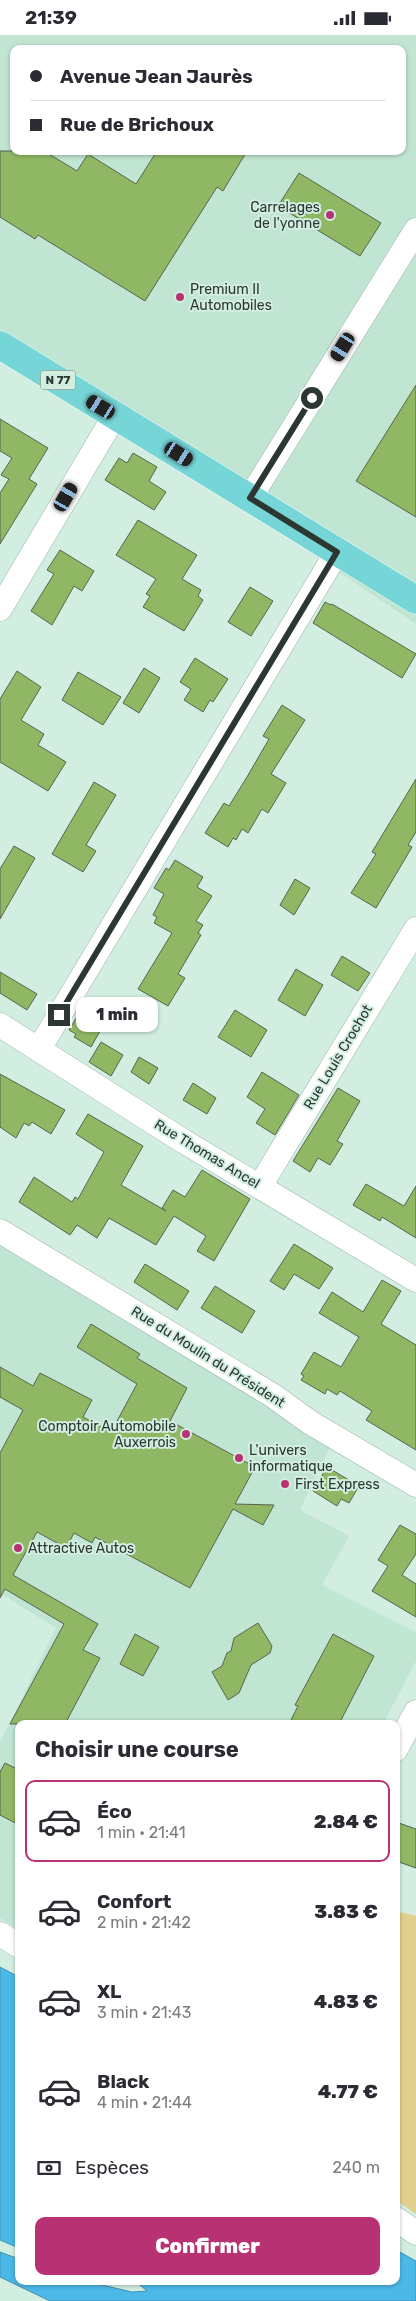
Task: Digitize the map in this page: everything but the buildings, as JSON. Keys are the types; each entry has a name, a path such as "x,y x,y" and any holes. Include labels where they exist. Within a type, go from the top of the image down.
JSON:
{"main road":[{"name":"N 77","path":"0,345 416,600"}],"street":[{"path":"250,498 416,230"},
{"path":"0,609 115,415"},
{"path":"39,1049 337,552"},
{"name":"Rue Louis Crochot","path":"260,1186 416,929"},
{"name":"Rue Thomas Ancel","path":"0,1025 183,1141 416,1280"},
{"name":"Rue du Moulin du Président","path":"0,1231 272,1395 311,1423 416,1485"},
{"path":"400,1741 416,1711"},
{"path":"0,1934 15,1943"},
{"path":"400,2222 416,2233"}],"shaded area":[{"path":"0,35 416,35 416,624 179,464 0,362"},
{"path":"0,1243 331,1445 300,1510 349,1536 322,1585 416,1632 416,1661 385,1720 15,1720 15,1927 0,1918 0,1742 56,1628 0,1593"},
{"path":"401,1912 416,1916 416,2214 400,2203"}],"water":[{"path":"0,1967 15,1975 15,2246 0,2240"},
{"path":"0,2252 15,2258 15,2284 0,2277"},
{"path":"400,2252 416,2261 416,2301 50,2301 17,2285 102,2285 132,2292 147,2291 140,2285 400,2285"}],"place":[{"name":"Carrelages de l'yonne","path":"330,215"},
{"name":"Premium II Automobiles","path":"180,297"},
{"name":"Comptoir Automobile Auxerrois","path":"186,1434"},
{"name":"L'univers informatique","path":"239,1458"},
{"name":"First Express","path":"285,1484"},
{"name":"Attractive Autos","path":"18,1548"}],"route":[{"path":"59,1015 337,552 250,498 312,398"}]}
